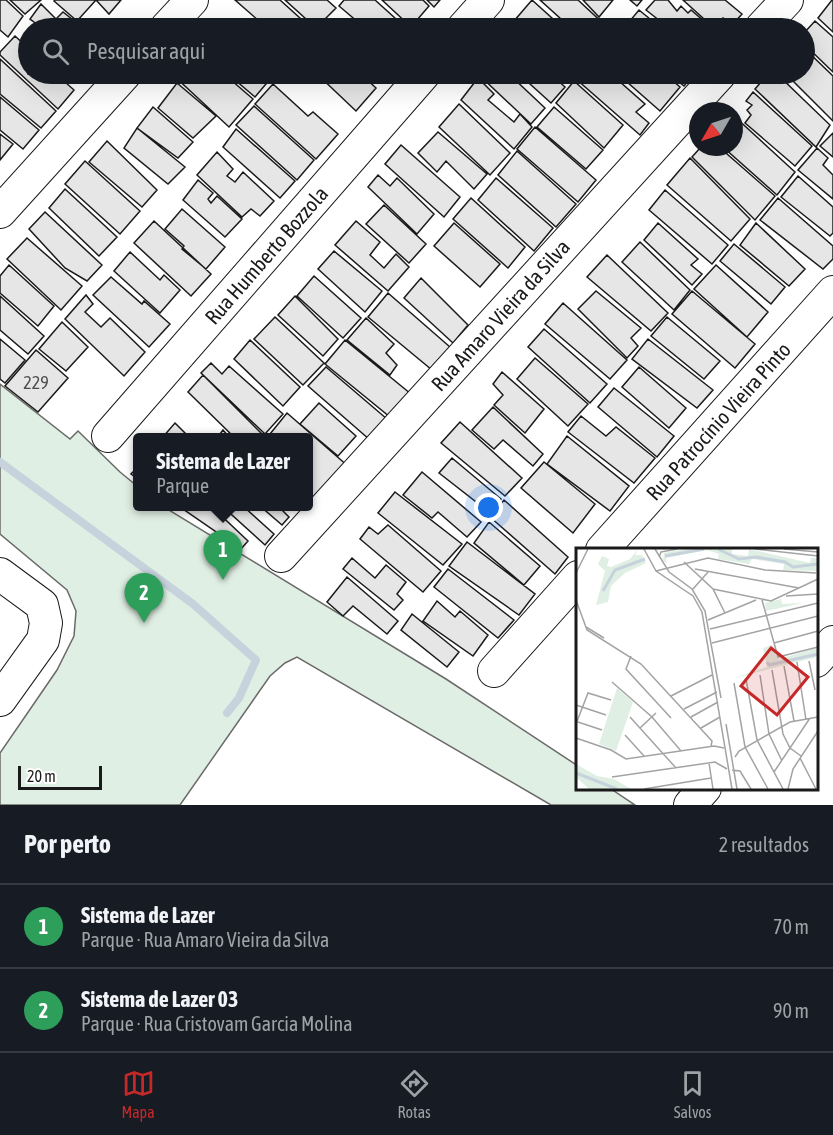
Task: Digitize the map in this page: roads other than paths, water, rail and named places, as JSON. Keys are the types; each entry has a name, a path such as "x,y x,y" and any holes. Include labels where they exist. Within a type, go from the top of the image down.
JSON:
{"street":[{"path":"175,18 192,0"},
{"path":"472,18 488,0"},
{"path":"770,18 787,0"},
{"path":"0,212 116,84"},
{"name":"Rua Humberto Bozzola","path":"108,436 415,84"},
{"name":"Rua Amaro Vieira da Silva","path":"281,556 711,84"},
{"name":"Rua Patrocínio Vieira Pinto","path":"604,548 833,292"},
{"path":"0,574 42,605 46,623 43,640 0,700"},
{"path":"494,671 576,579"},
{"path":"818,659 833,642"},
{"path":"690,805 704,790"}],"waterway":[{"path":"0,462 193,604 256,660 239,698 227,713"}],"place":[{"name":"Sistema de Lazer","path":"223,580"},
{"name":"Sistema de Lazer 03","path":"144,623"}]}
